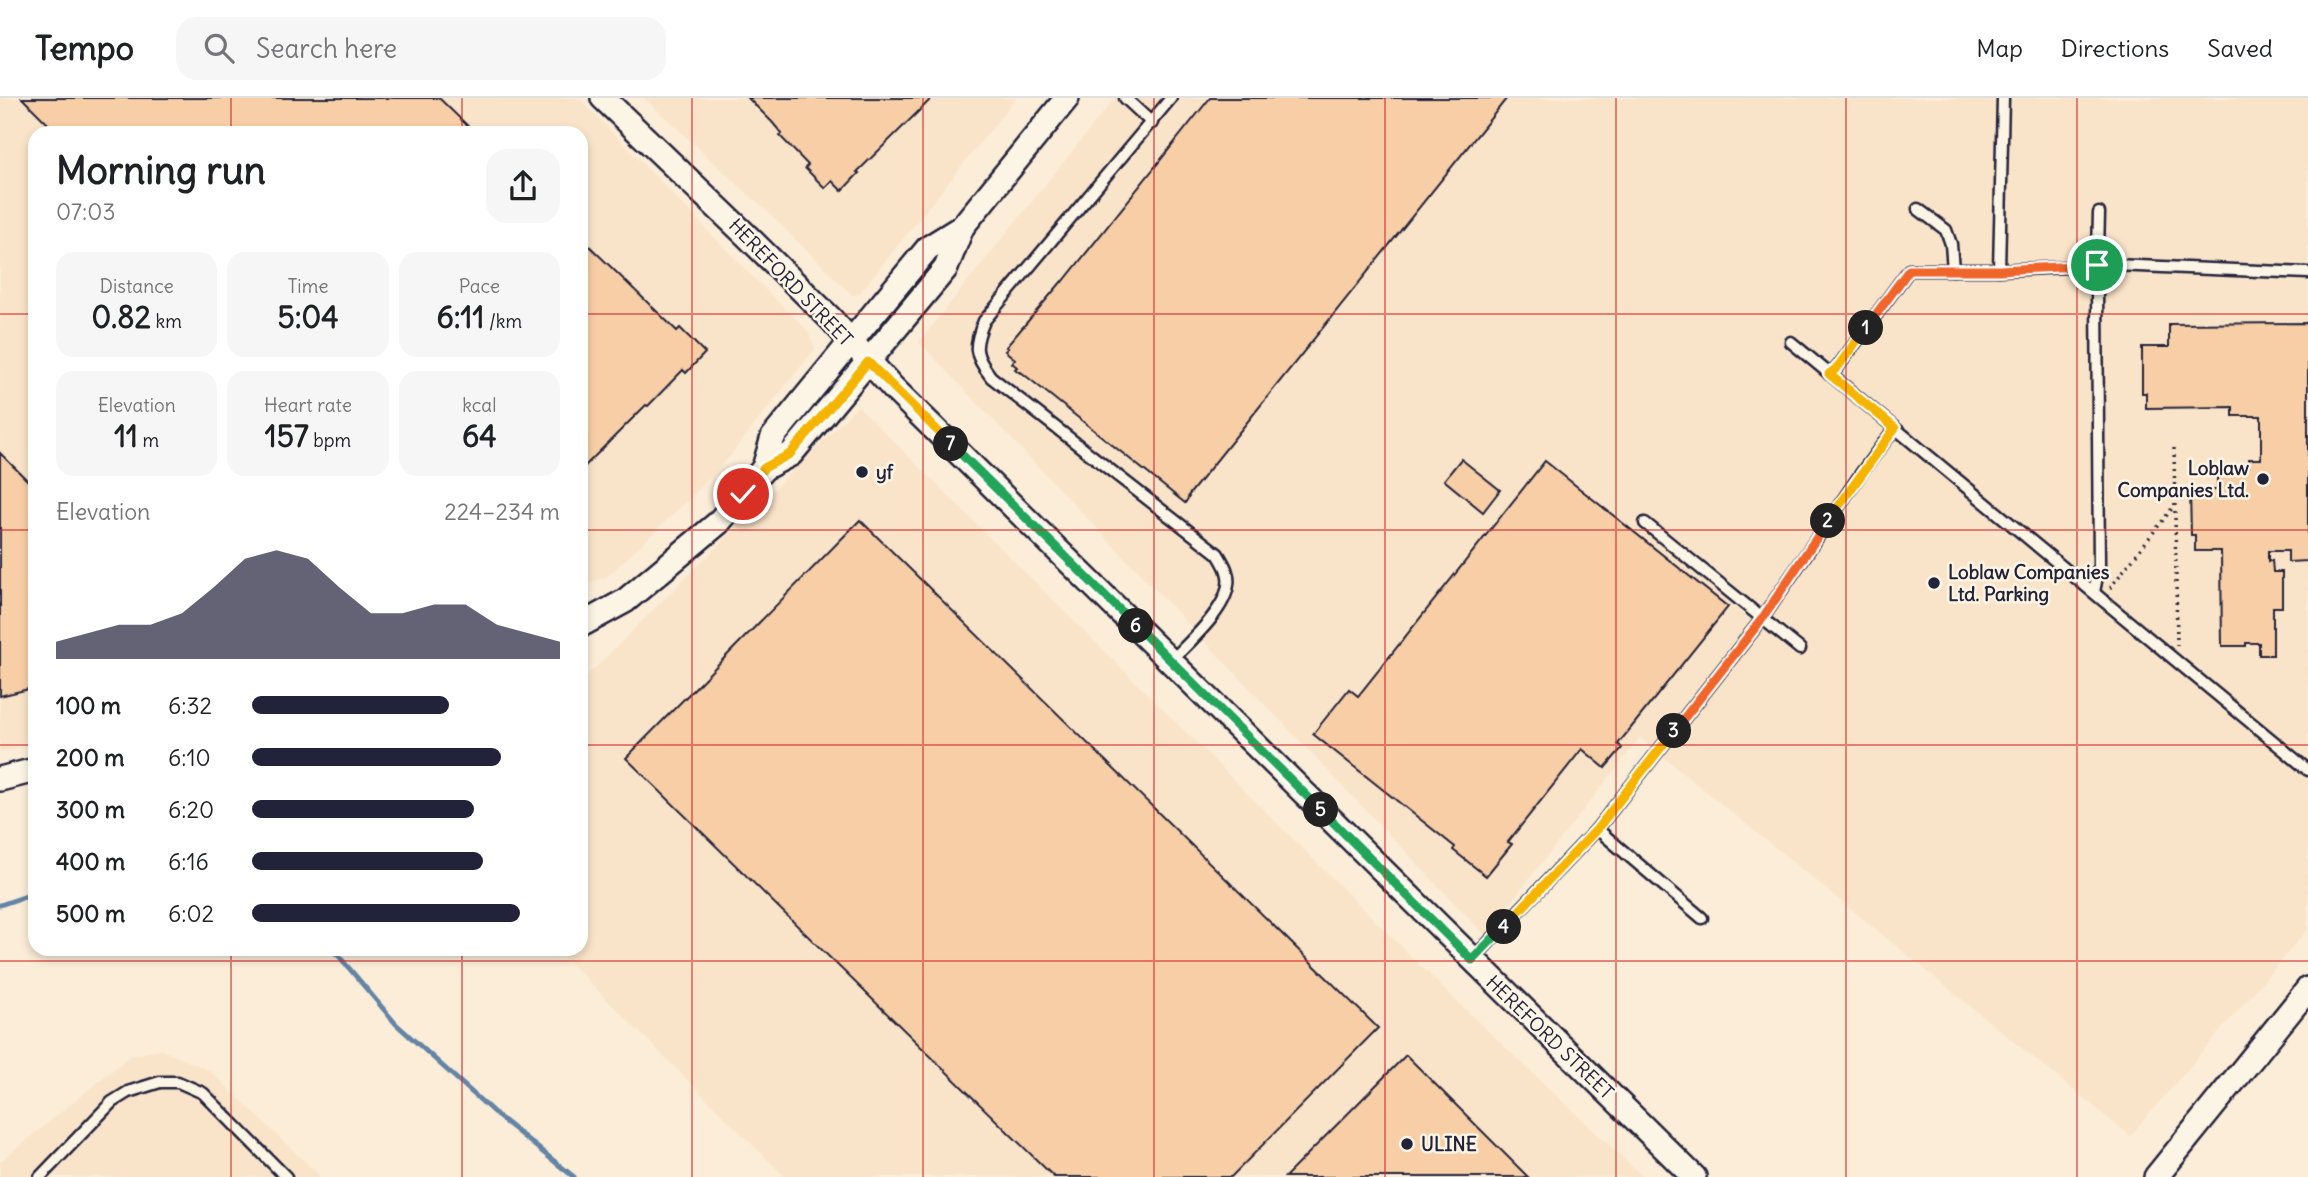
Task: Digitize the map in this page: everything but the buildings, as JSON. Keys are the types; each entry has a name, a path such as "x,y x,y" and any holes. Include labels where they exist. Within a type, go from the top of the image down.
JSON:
{"street":[{"name":"HEREFORD STREET","path":"603,98 831,319 868,362 1693,1177"},
{"path":"588,621 625,601 675,560 718,523 764,468 790,454 946,268 962,227 1067,98"},
{"path":"764,468 773,437 850,342 928,248 962,227"},
{"path":"0,779 28,772"},
{"path":"2156,1177 2308,989"}],"lane":[{"path":"1125,98 1152,122"},
{"path":"1171,98 984,321 976,340 977,359 991,377 1218,554 1227,570 1228,586 1218,610 1171,661"},
{"path":"1999,270 2003,98"},
{"path":"1918,209 1946,230 1951,244 1953,270"},
{"path":"2098,596 2099,213"},
{"path":"1829,374 1837,368 1909,270 1999,270 2097,265 2308,273"},
{"path":"1791,342 2308,771"},
{"path":"1472,960 1597,829 1762,619 1895,428"},
{"path":"1645,523 1800,649"},
{"path":"1597,829 1702,918"},
{"path":"40,1177 112,1102 128,1092 159,1082 178,1082 203,1093 286,1177"}],"path":[{"path":"2174,448 2178,662"},
{"path":"2098,596 2175,504"}],"shaded area":[{"path":"0,98 579,98 807,330 815,349 729,457 608,576 588,583 588,126 28,126 28,746 0,752"},
{"path":"644,98 1016,98 859,294 852,295 770,214"},
{"path":"1115,98 2308,98 2308,929 2130,1136 1640,738 1485,935 919,342"},
{"path":"858,406 1456,1001 1643,1177 785,1177 563,956 588,956 588,675"},
{"path":"161,1050 209,1070 321,1177 0,1177 0,1162 131,1055"}],"waterway":[{"path":"0,905 28,895"},
{"path":"339,956 396,1024 499,1117 574,1177"}],"place":[{"name":"yf","path":"862,472"},
{"name":"Loblaw Companies Ltd.","path":"2263,479"},
{"name":"Loblaw Companies Ltd. Parking","path":"1934,583"},
{"name":"ULINE","path":"1407,1144"}],"route":[{"path":"743,494 764,468 790,454 868,362 1472,960 1597,829 1762,619 1895,428 1829,374 1837,368 1909,270 1999,270 2097,265"}]}
